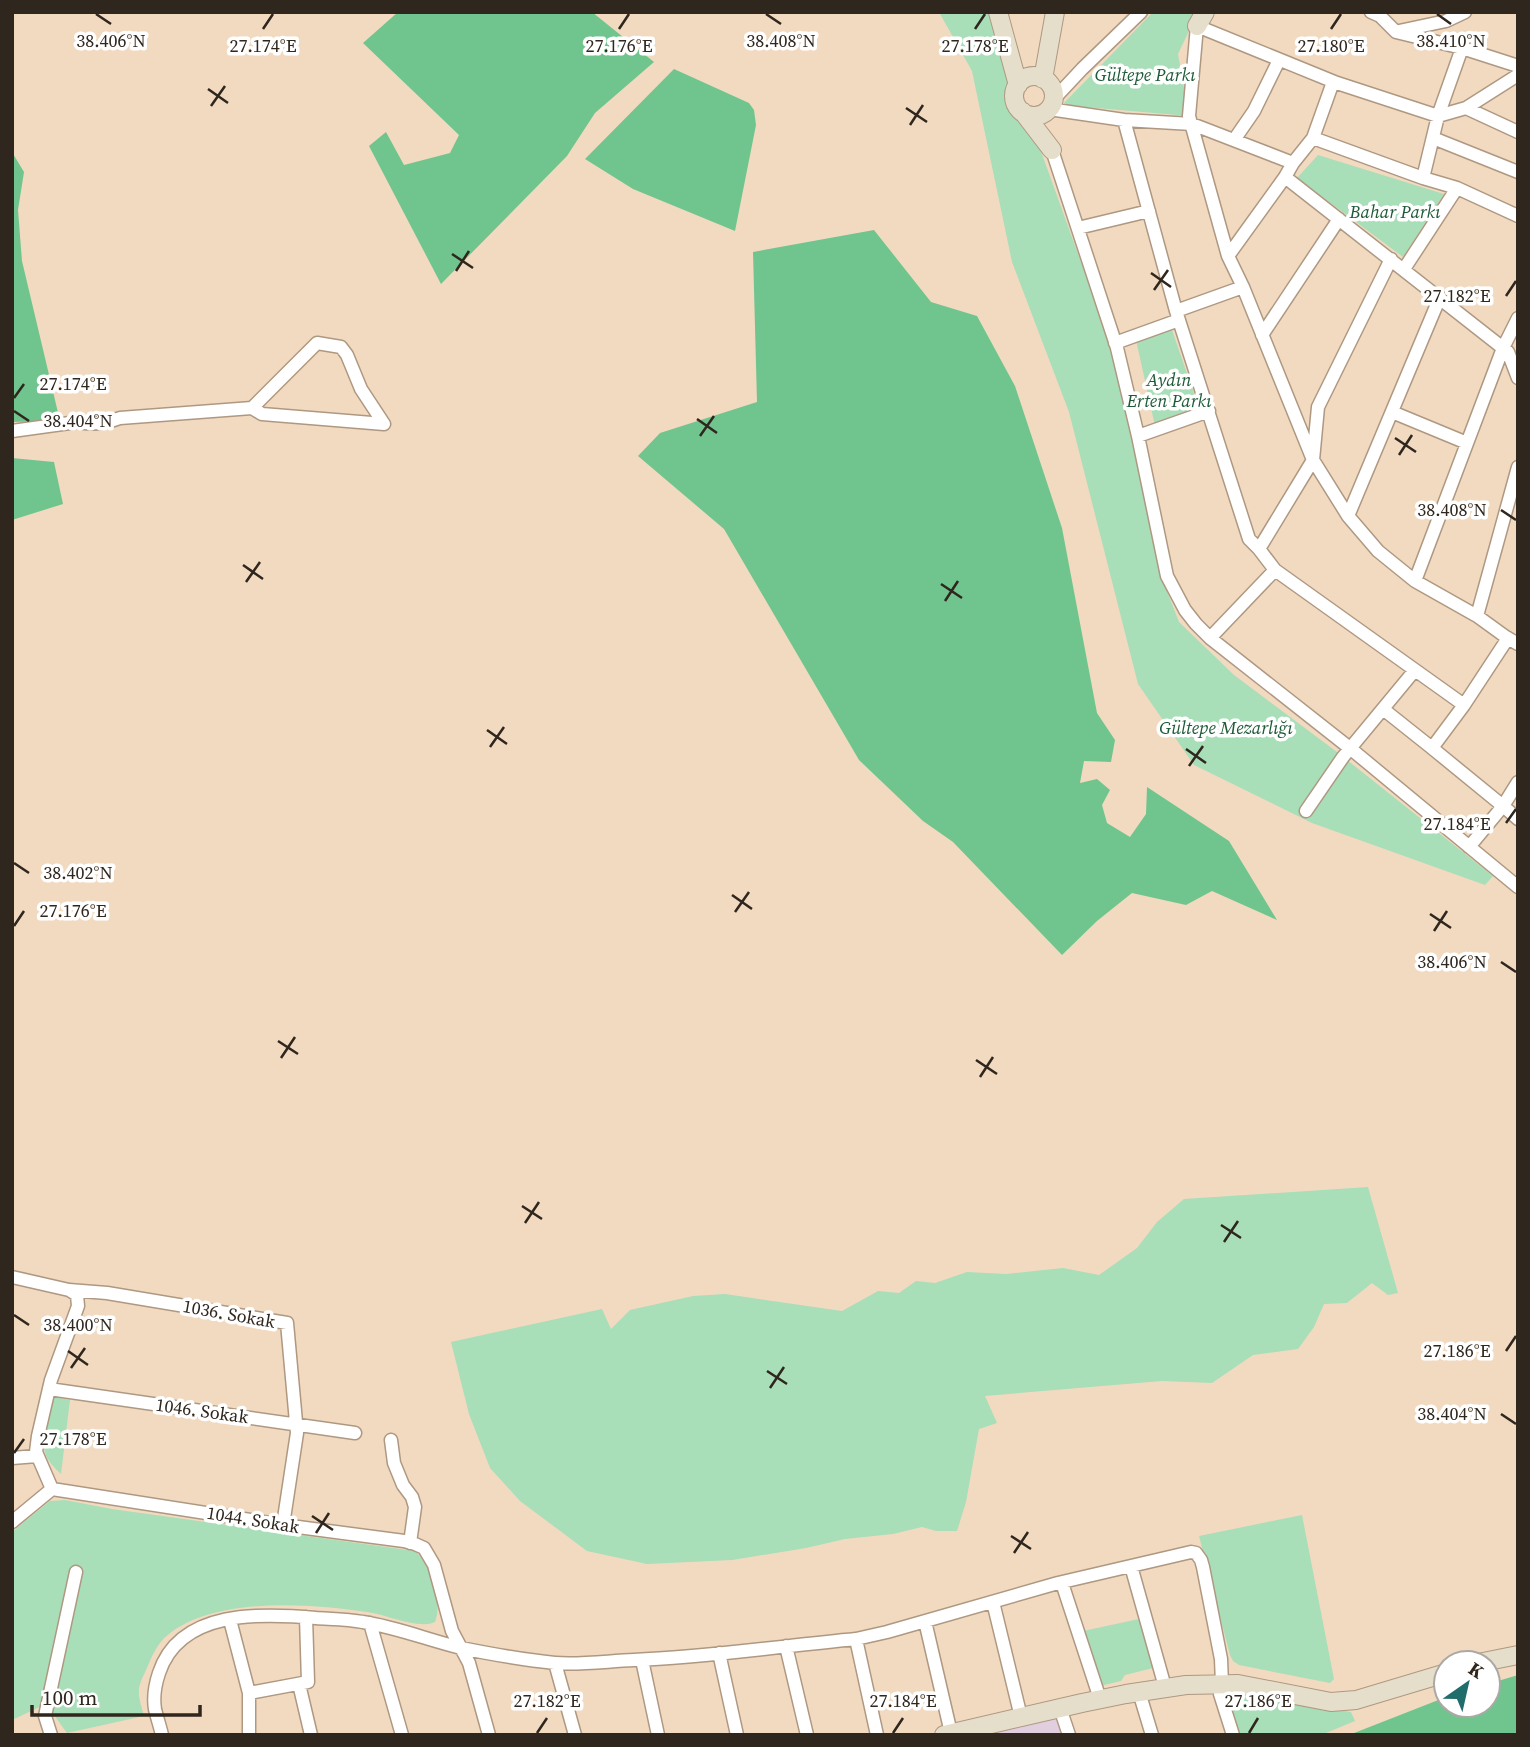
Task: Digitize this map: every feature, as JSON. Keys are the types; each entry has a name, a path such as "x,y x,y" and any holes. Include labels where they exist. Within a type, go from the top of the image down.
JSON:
{"main road":[{"path":"998,12 1018,85"},
{"path":"1043,79 1055,12"},
{"path":"1027,77 1043,79 1052,89 1049,107 1052,150 1015,102 1015,90 1027,77"},
{"path":"1023,112 1033,116 1049,107"},
{"path":"947,1734 985,1730 1021,1717 1165,1687 1238,1684 1331,1702 1356,1700 1432,1677"}],"street":[{"path":"1049,107 1082,69 1141,12"},
{"path":"1395,32 1446,21 1465,12"},
{"path":"1377,14 1395,32 1462,48 1518,66"},
{"path":"1432,748 1513,641 1415,581 1378,551 1348,516 1313,460 1227,256 1189,116 1201,19 1279,60 1333,82 1438,117 1466,108 1518,75"},
{"path":"1423,178 1438,117 1462,48"},
{"path":"1234,140 1261,98 1279,60"},
{"path":"1227,256 1313,138 1333,82"},
{"path":"1049,107 1124,120 1192,124 1293,163"},
{"path":"1466,108 1518,132"},
{"path":"1124,120 1178,315 1249,539 1275,570 1464,705"},
{"path":"1313,138 1457,188 1518,216"},
{"path":"1433,138 1518,172"},
{"path":"1052,150 1115,343 1138,436 1167,576 1185,610 1210,638 1351,749 1518,887"},
{"path":"1285,177 1509,350 1518,378"},
{"path":"1404,269 1457,188"},
{"path":"1078,228 1149,211"},
{"path":"1262,335 1339,219"},
{"path":"1259,548 1313,460 1318,407 1391,259"},
{"path":"1115,343 1242,287"},
{"path":"1348,516 1440,297"},
{"path":"1415,581 1467,443 1509,350 1518,318"},
{"path":"12,430 252,408 262,414 384,424 361,389 341,347 317,343 252,408"},
{"path":"1138,436 1209,411"},
{"path":"1392,412 1467,443"},
{"path":"1477,617 1518,467"},
{"path":"1210,638 1275,570"},
{"path":"1306,811 1343,757 1415,670"},
{"path":"1383,709 1518,820"},
{"path":"1469,848 1503,806 1518,782"},
{"name":"1036. Sokak","path":"12,1277 69,1290 107,1293 287,1323 297,1433 283,1525"},
{"path":"12,1522 52,1489 36,1452 49,1389 78,1306 77,1295 69,1290"},
{"name":"1046. Sokak","path":"49,1389 355,1433"},
{"path":"391,1440 394,1464 415,1507 410,1543 424,1548 434,1565 452,1631 469,1663 489,1735"},
{"path":"12,1458 37,1456"},
{"name":"1044. Sokak","path":"52,1489 410,1543"},
{"path":"162,1735 154,1699 164,1661 172,1648 190,1632 230,1620 282,1615 370,1623 461,1648 555,1662 642,1660 856,1639 1062,1583 1191,1552 1196,1553 1201,1560 1221,1659 1220,1694 1233,1735"},
{"path":"1131,1566 1165,1687"},
{"path":"51,1735 45,1716 76,1572"},
{"path":"1062,1583 1100,1699"},
{"path":"993,1602 1021,1717"},
{"path":"249,1693 309,1682 306,1617"},
{"path":"230,1620 249,1693 250,1735"},
{"path":"925,1621 947,1734"},
{"path":"370,1623 401,1735"},
{"path":"856,1639 877,1735"},
{"path":"786,1646 807,1735"},
{"path":"719,1653 737,1735"},
{"path":"642,1660 658,1735"},
{"path":"555,1662 575,1735"},
{"path":"299,1684 311,1735"},
{"path":"1139,1692 1153,1735"},
{"path":"1060,1708 1069,1735"}],"shaded area":[{"path":"1058,1714 1065,1735 992,1735 991,1731"}],"green space":[{"path":"398,12 592,12 654,62 595,113 567,156 441,284 369,146 386,132 404,165 450,153 459,135 363,43"},
{"name":"Gültepe Mezarlığı","path":"939,12 988,12 1017,114 1038,143 1117,362 1159,571 1179,622 1234,675 1337,752 1493,876 1485,885 1312,823 1194,765 1138,684 1069,412 1012,262 972,71"},
{"name":"Gültepe Parkı","path":"1153,12 1198,12 1178,54 1189,116 1062,105"},
{"path":"674,69 749,103 754,110 756,125 735,231 633,189 585,159"},
{"path":"12,152 24,172 18,210 22,261 60,421 12,422"},
{"name":"Bahar Parkı","path":"1318,155 1444,194 1403,257 1297,178"},
{"path":"874,230 931,302 977,316 1015,386 1062,528 1097,713 1115,740 1111,762 1084,761 1080,783 1097,779 1110,790 1102,805 1107,823 1130,837 1146,814 1147,787 1229,841 1277,920 1212,891 1186,905 1132,893 1097,921 1062,955 953,842 923,821 859,760 724,529 638,456 660,433 757,402 753,252"},
{"name":"Aydın Erten Parkı","path":"1171,327 1200,411 1155,426 1136,340"},
{"path":"12,458 54,462 63,504 12,520"},
{"path":"1368,1187 1398,1293 1388,1295 1372,1283 1347,1303 1324,1304 1314,1327 1298,1349 1253,1355 1212,1383 1162,1381 985,1396 997,1423 979,1429 966,1502 957,1531 936,1531 922,1527 732,1560 647,1564 587,1551 520,1501 490,1468 469,1414 451,1342 602,1309 611,1329 630,1310 693,1296 725,1294 842,1311 878,1291 899,1293 916,1281 935,1283 967,1272 1006,1274 1063,1268 1099,1275 1137,1248 1157,1222 1184,1199"},
{"path":"54,1397 70,1400 61,1474 49,1461 44,1446 46,1425"},
{"path":"65,1500 112,1509 415,1551 426,1565 434,1584 438,1604 435,1622 420,1624 367,1612 292,1605 238,1608 212,1613 169,1634 158,1646 139,1687 144,1716 67,1733 46,1704 12,1720 12,1532 50,1501"},
{"path":"1302,1515 1334,1679 1330,1683 1239,1665 1233,1661 1199,1536"},
{"path":"1139,1619 1155,1662 1153,1668 1125,1675 1121,1681 1100,1686 1083,1631"},
{"path":"1518,1675 1518,1735 1349,1735 1432,1702 1432,1719 1502,1719 1502,1680"},
{"path":"1235,1691 1351,1712 1355,1721 1321,1735 1237,1735 1226,1695 1227,1692"}]}
